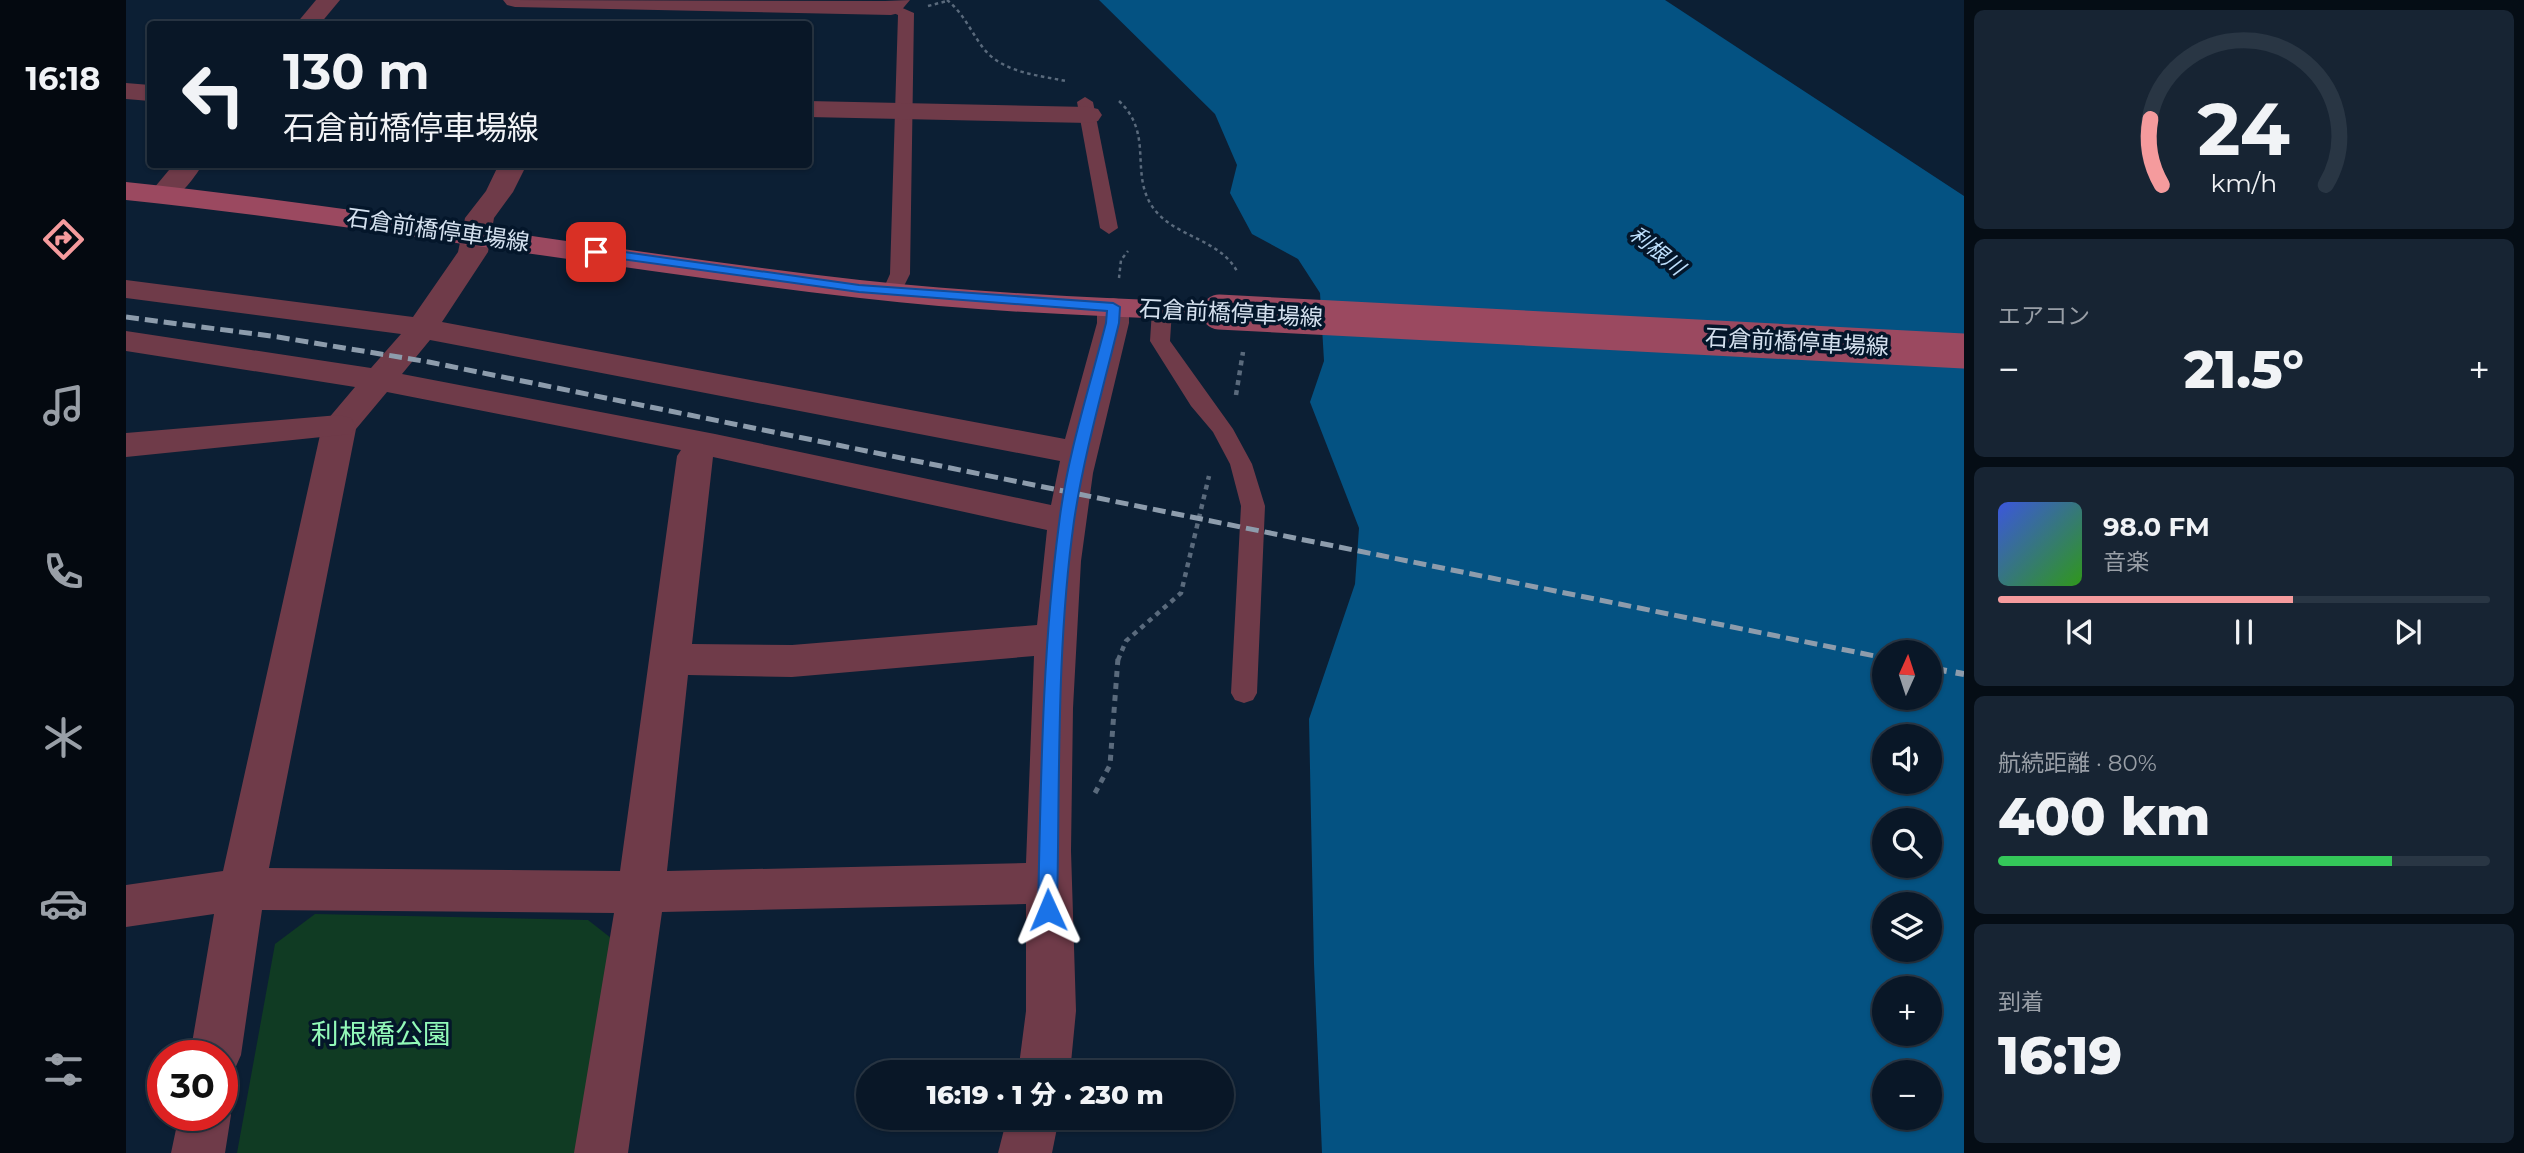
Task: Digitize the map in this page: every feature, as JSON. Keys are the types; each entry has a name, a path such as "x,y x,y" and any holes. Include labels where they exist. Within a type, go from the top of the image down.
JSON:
{"main road":[{"name":"石倉前橋停車場線","path":"126,191 892,292 1162,310 1964,351"}],"street":[{"path":"310,21 328,0"},
{"path":"514,0 895,4"},
{"path":"592,21 604,1"},
{"path":"126,92 147,93"},
{"path":"812,109 902,111 1087,108"},
{"path":"163,194 186,168"},
{"path":"217,1040 242,890 339,426 421,328 473,252 480,218 499,192 511,168"},
{"path":"126,289 421,328 603,361 879,419 1079,453"},
{"path":"1046,1060 1049,1030 1047,883 1055,639 1067,522 1079,453 1113,323 1113,307"},
{"path":"126,341 253,358 378,380 1067,522"},
{"path":"126,445 339,426"},
{"path":"601,1153 641,892 695,456 703,445"},
{"path":"670,659 792,662 1055,639"},
{"path":"126,905 242,890 641,892 1047,883"},
{"path":"1025,1153 1030,1130"},
{"path":"198,1153 202,1131"}],"lane":[{"path":"892,292 900,274 906,13 895,4"},
{"path":"1087,108 1109,228"},
{"path":"1162,310 1160,341 1199,401 1222,429 1250,487 1253,506 1244,693"}],"path":[{"path":"1090,804 1110,765 1118,657 1126,641 1181,593 1189,571 1205,485 1212,467"}],"green space":[{"name":"利根橋公園","path":"315,914 588,920 611,938 580,1153 237,1153 275,944"}],"water":[{"name":"利根川","path":"1099,0 1665,0 1964,196 1964,1153 1322,1153 1314,964 1309,719 1355,584 1359,528 1310,402 1324,361 1320,293 1298,259 1252,234 1230,193 1237,165 1215,114"}],"railway":[{"path":"126,317 278,337 429,362 1872,655"},
{"path":"1942,670 1964,674"}],"route":[{"path":"596,252 859,289 1113,307 1113,323 1079,453 1067,522 1053,660 1048,910"}]}
